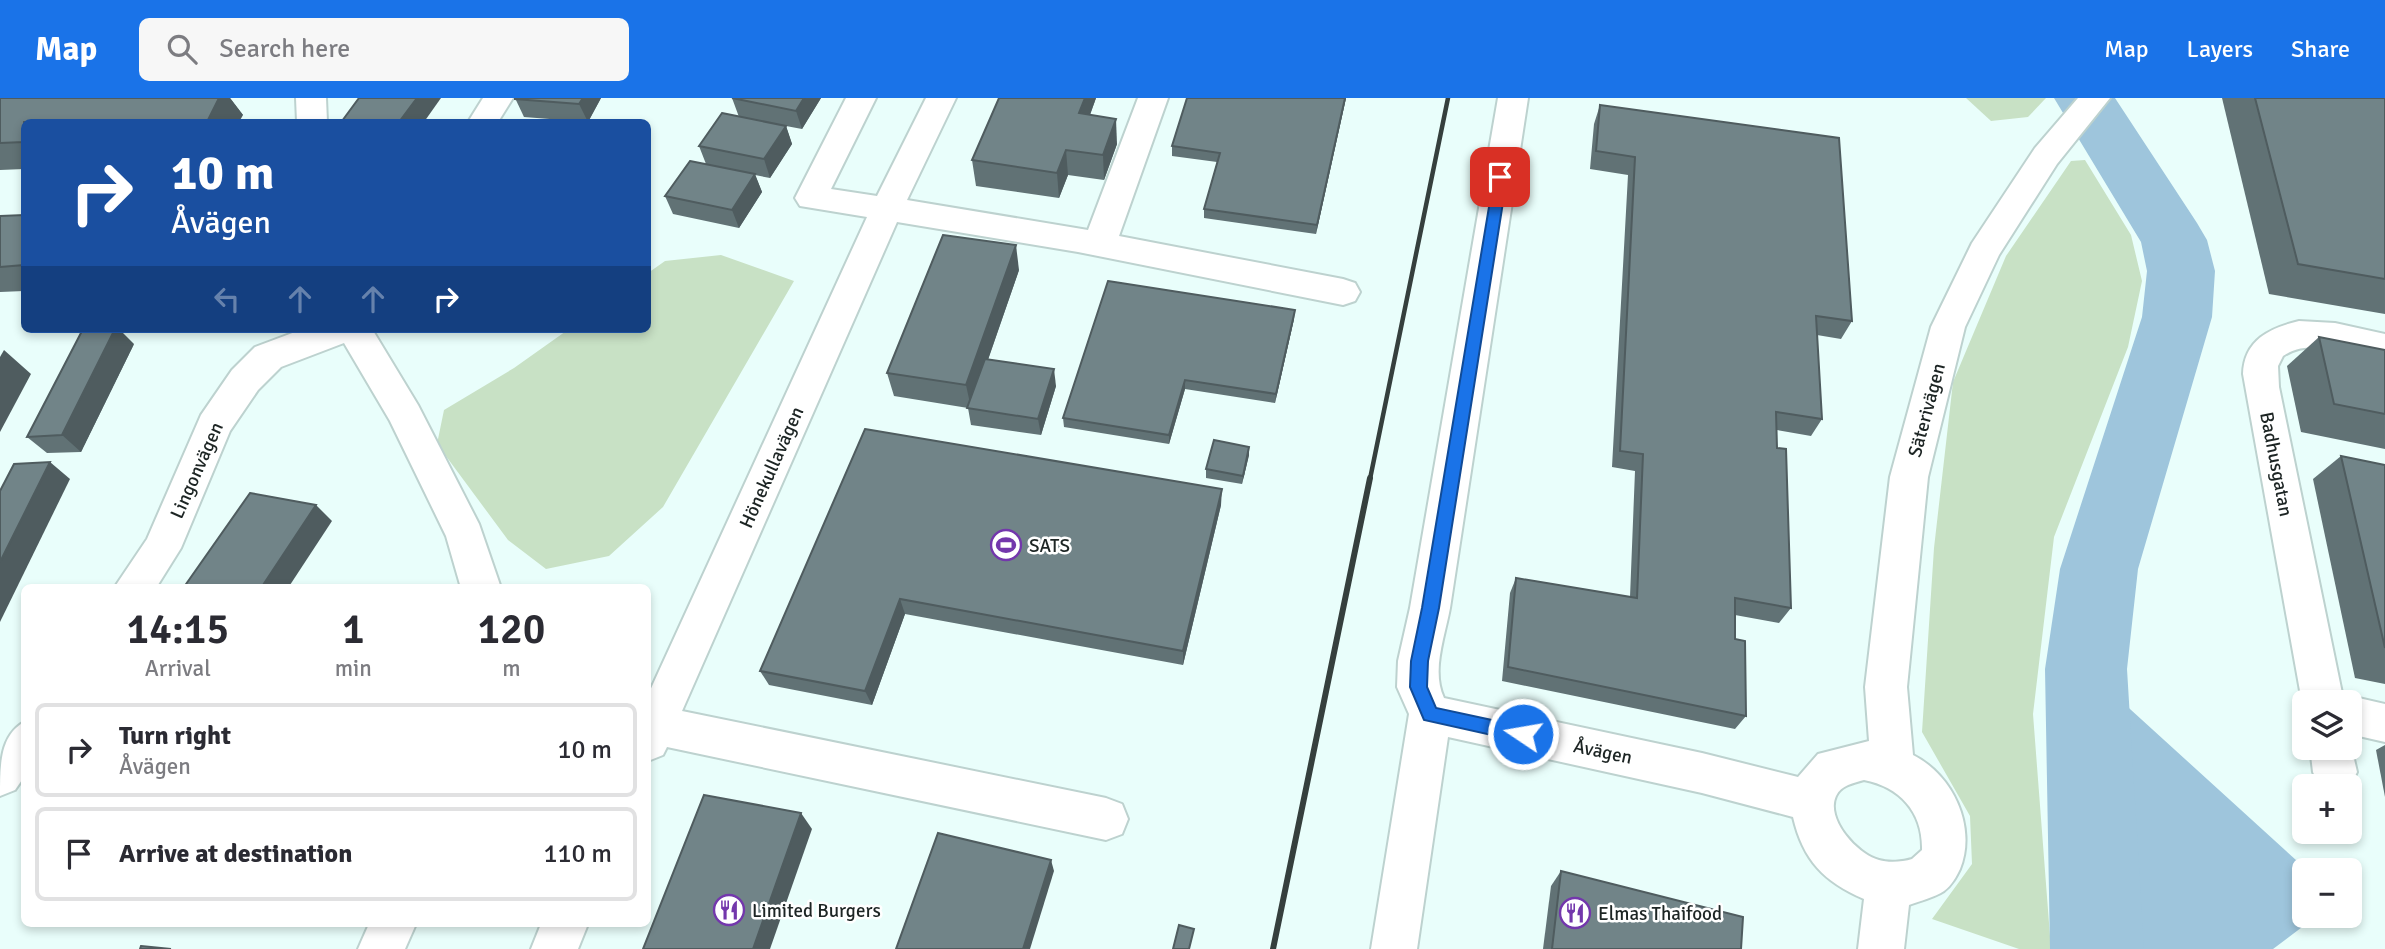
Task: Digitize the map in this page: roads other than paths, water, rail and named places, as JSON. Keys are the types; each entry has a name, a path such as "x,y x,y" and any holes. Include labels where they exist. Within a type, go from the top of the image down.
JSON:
{"street":[{"path":"310,98 312,119"},
{"path":"485,119 498,98"},
{"path":"861,98 811,198 887,208 1099,245 1343,292"},
{"name":"Hönekullavägen","path":"941,98 887,208 651,733 1105,819"},
{"path":"1099,245 1153,98"},
{"path":"1394,949 1430,714 1418,687 1419,661 1430,608 1513,98"},
{"name":"Säterivägen","path":"1892,766 1886,687 1909,477 1948,327 1984,252 2046,156 2095,98"},
{"name":"Lingonvägen","path":"137,584 162,548 214,425 245,380 268,357 333,333"},
{"path":"356,333 405,415 466,536 480,584"},
{"name":"Badhusgatan","path":"2321,690 2261,387 2260,363 2268,347 2296,333 2317,334 2385,347"},
{"name":"Åvägen","path":"1430,714 1702,773 1812,801"},
{"path":"2362,718 2385,723"},
{"path":"0,776 21,746"},
{"path":"1864,760 1892,766 1910,776 1937,805 1947,840 1944,856 1936,869 1923,879 1907,884 1889,884 1855,872 1839,861 1817,832 1812,816 1812,801 1820,778 1838,764 1864,760"},
{"path":"1881,949 1889,884"},
{"path":"382,949 392,927"},
{"path":"554,949 564,927"}],"water":[{"path":"2086,669 2294,858 2292,928 2301,928 2273,949 2097,949"}],"waterway":[{"path":"2084,98 2174,240 2181,271 2177,317 2099,569 2086,669 2097,949"}],"railway":[{"path":"1370,479 1448,98"},
{"path":"1273,949 1370,478"}],"place":[{"name":"SATS","path":"1006,545"},
{"name":"Limited Burgers","path":"729,910"},
{"name":"Elmas Thaifood","path":"1575,913"}]}
